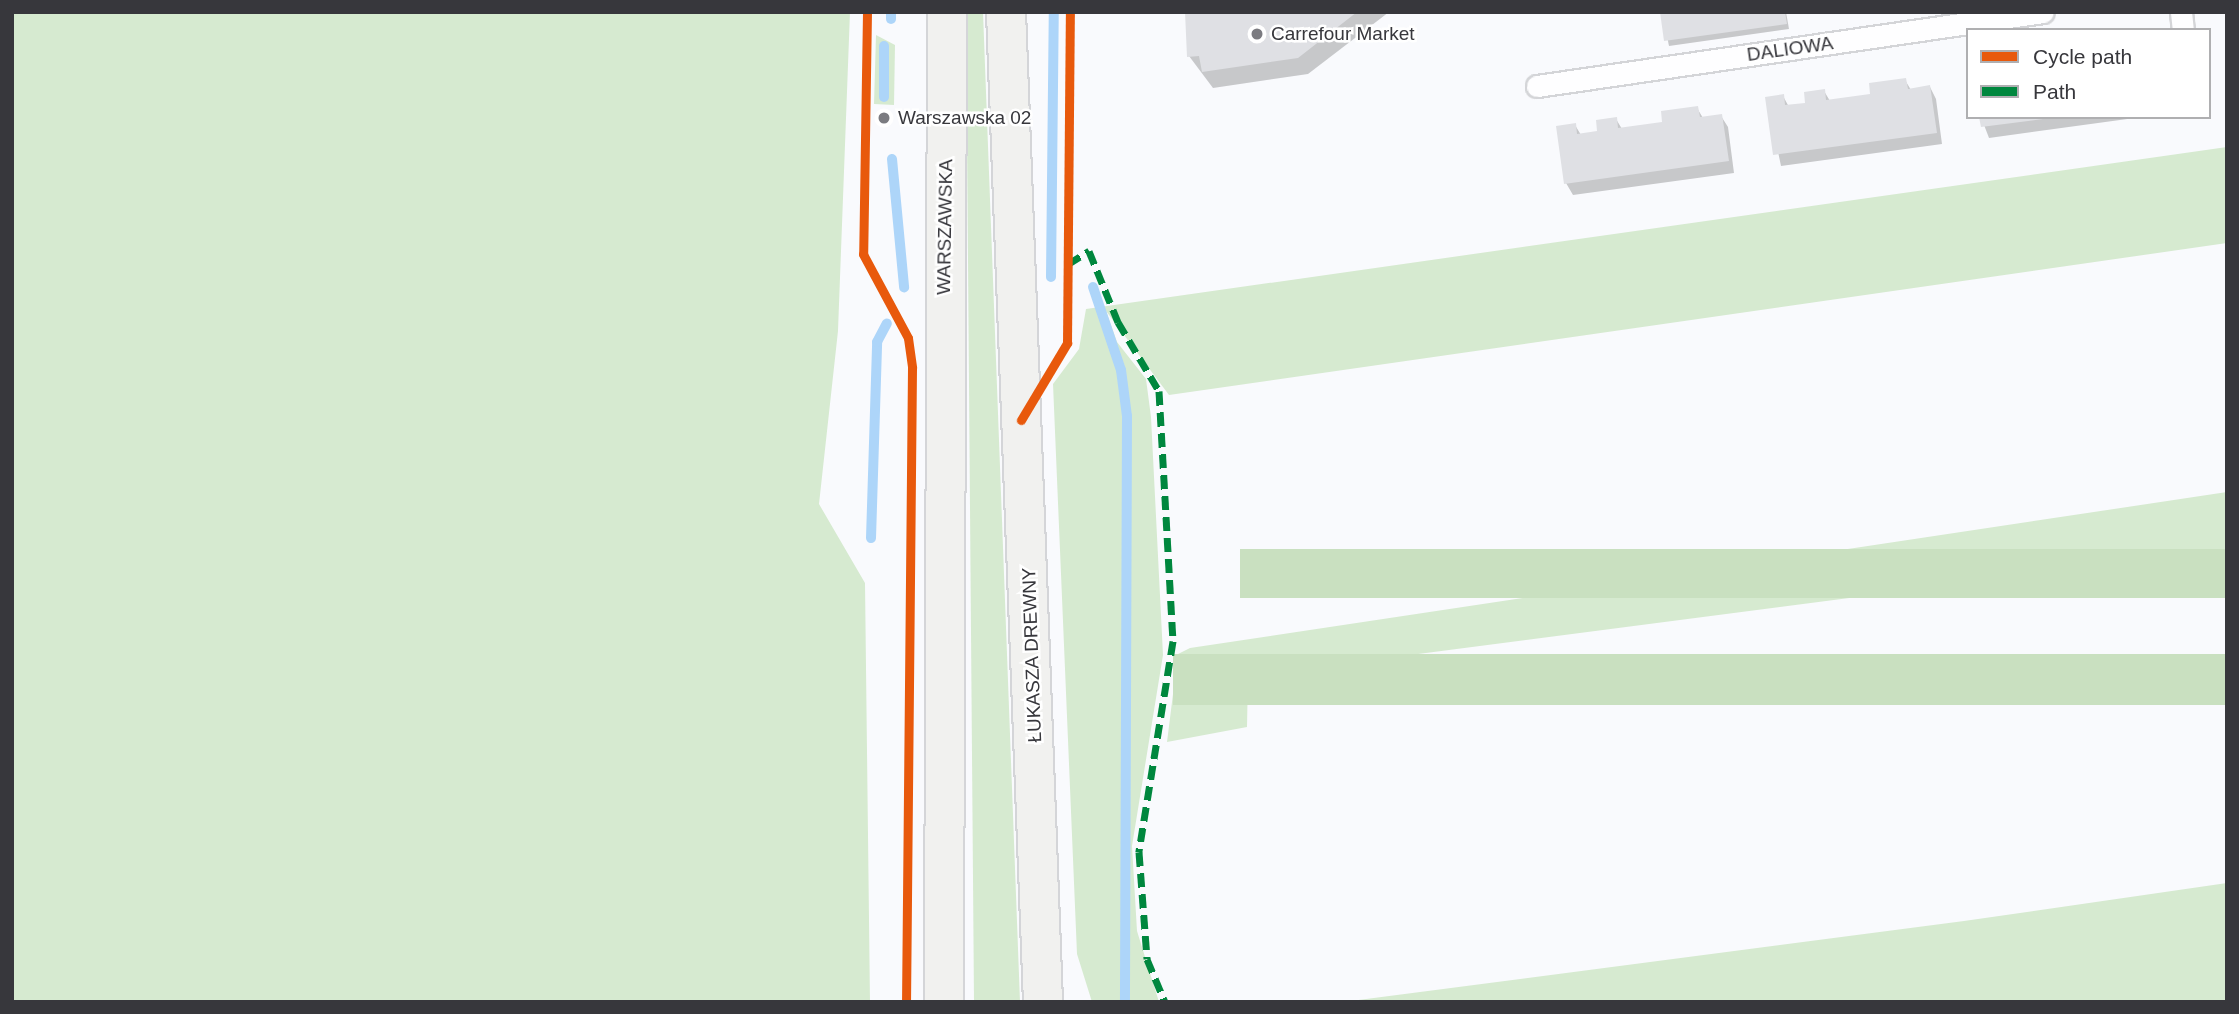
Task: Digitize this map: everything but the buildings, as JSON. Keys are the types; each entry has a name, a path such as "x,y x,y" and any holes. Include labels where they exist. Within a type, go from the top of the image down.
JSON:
{"main road":[{"name":"WARSZAWSKA","path":"944,1002 947,12"},
{"name":"ŁUKASZA DREWNY","path":"1006,12 1043,1002"}],"lane":[{"name":"DALIOWA","path":"1537,86 2043,12"}],"green space":[{"path":"12,12 850,12 838,331 819,504 865,583 870,1002 12,1002"},
{"path":"966,12 983,12 1020,1002 974,1002"},
{"path":"876,35 895,45 894,105 874,104"},
{"path":"2227,147 2227,243 1169,395 1106,311 1117,342 1146,379 1151,417 1163,655 1132,846 1137,931 1159,1002 1092,1002 1077,954 1053,384 1079,349 1086,309"},
{"path":"2227,492 2227,549 1248,676 1247,727 1167,742 1178,654 1190,648"},
{"path":"1240,549 2227,549 2227,598 1240,598"},
{"path":"1173,654 2227,654 2227,705 1173,705"},
{"path":"2227,883 2227,1002 1343,1002 1964,921"}],"waterway":[{"path":"891,12 891,19"},
{"path":"1051,277 1054,12"},
{"path":"884,46 884,97"},
{"path":"892,159 904,287"},
{"path":"1093,287 1121,370 1127,416 1125,1002"},
{"path":"871,538 877,342 887,323"}],"marked path":[{"path":"1068,264 1089,251 1118,322 1159,391 1173,641 1139,852 1147,959 1165,1002"}],"cycle path":[{"path":"867,12 863,254 908,338 912,368 906,1002"},
{"path":"1021,420 1067,343 1070,12"}],"place":[{"name":"Carrefour Market","path":"1257,34"},
{"name":"Warszawska 02","path":"884,118"}]}
